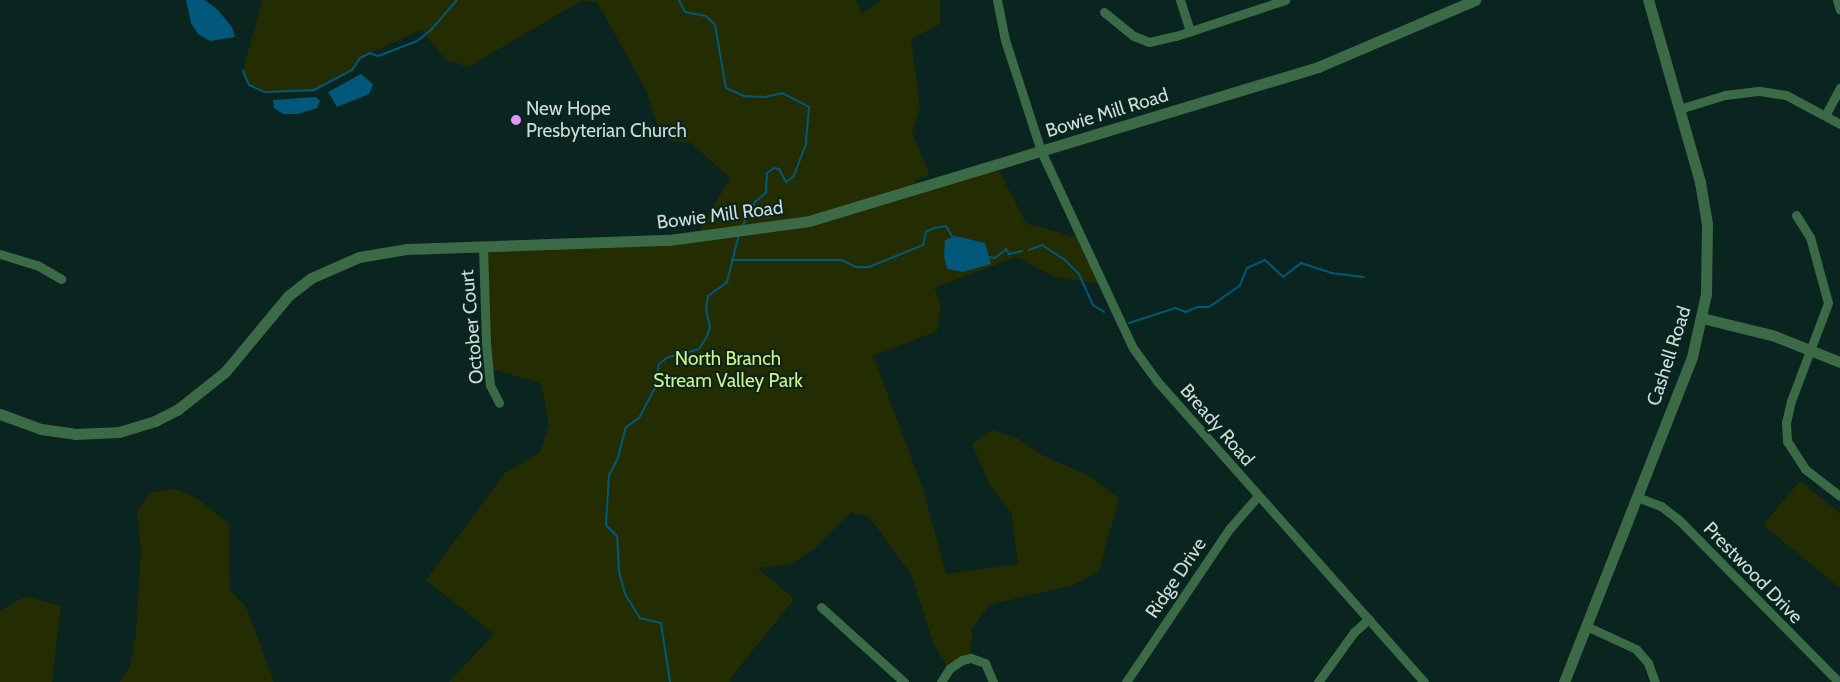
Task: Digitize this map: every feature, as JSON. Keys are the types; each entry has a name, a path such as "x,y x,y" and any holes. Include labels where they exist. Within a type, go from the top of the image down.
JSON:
{"street":[{"name":"Bready Road","path":"997,0 1005,40 1041,151 1133,348 1157,381 1424,682"},
{"path":"1180,0 1190,31"},
{"name":"Bowie Mill Road","path":"0,414 41,429 75,434 119,432 155,421 206,389 224,372 288,296 335,266 359,256 407,249 669,240 753,231 852,210 1318,67 1475,0"},
{"name":"Cashell Road","path":"1564,682 1692,357 1702,318 1708,272 1707,224 1700,182 1648,0"},
{"path":"1837,0 1840,10"},
{"path":"1104,12 1144,42 1158,42 1282,1"},
{"path":"1826,114 1840,88"},
{"path":"1679,109 1725,95 1760,91 1786,95 1826,114 1840,124"},
{"path":"1796,215 1810,238 1827,298 1826,315 1791,401 1786,422 1787,441 1805,469 1840,496"},
{"name":"October Court","path":"483,247 487,356 490,385 499,403"},
{"path":"0,254 37,265 61,278"},
{"path":"1702,318 1772,334 1813,349 1840,362"},
{"name":"Ridge Drive","path":"1126,682 1230,528 1258,496"},
{"name":"Prestwood Drive","path":"1637,497 1661,506 1679,520 1839,682"},
{"path":"822,607 904,682"},
{"path":"1318,682 1354,632 1369,619"},
{"path":"1586,626 1636,650 1648,663 1655,682"},
{"path":"941,682 948,669 962,660 971,658 985,663 993,682"}],"green space":[{"name":"North Branch Stream Valley Park","path":"262,0 856,0 862,14 882,0 940,0 940,24 911,39 920,107 912,133 930,175 915,180 916,190 996,165 1026,223 1081,239 1101,284 1055,277 1016,257 934,288 941,303 937,331 873,356 923,489 946,574 1018,564 1011,513 990,485 972,444 992,430 1017,438 1042,455 1087,475 1119,498 1099,571 1073,585 989,605 972,629 971,658 949,669 934,645 911,574 870,518 851,512 815,548 792,564 758,568 794,599 729,680 731,682 449,682 494,634 426,580 505,473 540,452 549,425 541,383 488,368 483,247 695,238 730,178 691,143 662,139 646,90 597,2 581,1 468,67 446,60 421,30 360,58 352,70 314,90 265,92 249,85 243,71"},
{"path":"1800,481 1840,513 1840,588 1763,525"},
{"path":"176,489 198,499 229,524 230,591 246,607 274,682 119,682 130,666 136,632 141,550 137,511 151,492"},
{"path":"26,596 61,606 52,682 0,682 0,611"}],"water":[{"path":"186,0 204,0 216,8 232,27 235,37 210,41 198,34 191,23"},
{"path":"361,74 373,84 369,94 337,107 328,92"},
{"path":"316,97 320,101 317,108 298,114 283,114 274,108 273,100"},
{"path":"955,236 985,243 991,264 963,272 947,269 944,256 945,240"}],"waterway":[{"path":"243,71 249,85 265,92 314,90 352,70 360,58 370,53 378,56 417,41 430,31 457,0"},
{"path":"679,0 685,12 706,16 715,25 726,88 744,96 765,97 782,93 809,107 806,144 794,176 786,182 779,169 774,168 767,173 766,193 755,202 743,225"},
{"path":"732,260 842,260 856,267 869,267 923,245 926,232 934,228 946,226 953,238"},
{"path":"670,682 661,623 640,618 625,594 619,572 617,536 606,525 609,475 618,458 626,427 639,418 655,388 659,364 668,357 699,349 707,336 710,327 706,309 708,296 727,282 739,234"},
{"path":"1029,250 1042,245 1065,260 1079,274 1093,305 1104,312"},
{"path":"990,257 995,258 1006,249 1009,254 1022,251"},
{"path":"1129,323 1175,308 1186,312 1197,307 1209,307 1240,285 1247,268 1265,260 1283,277 1301,263 1331,273 1364,277"}],"place":[{"name":"New Hope Presbyterian Church","path":"516,120"}]}
